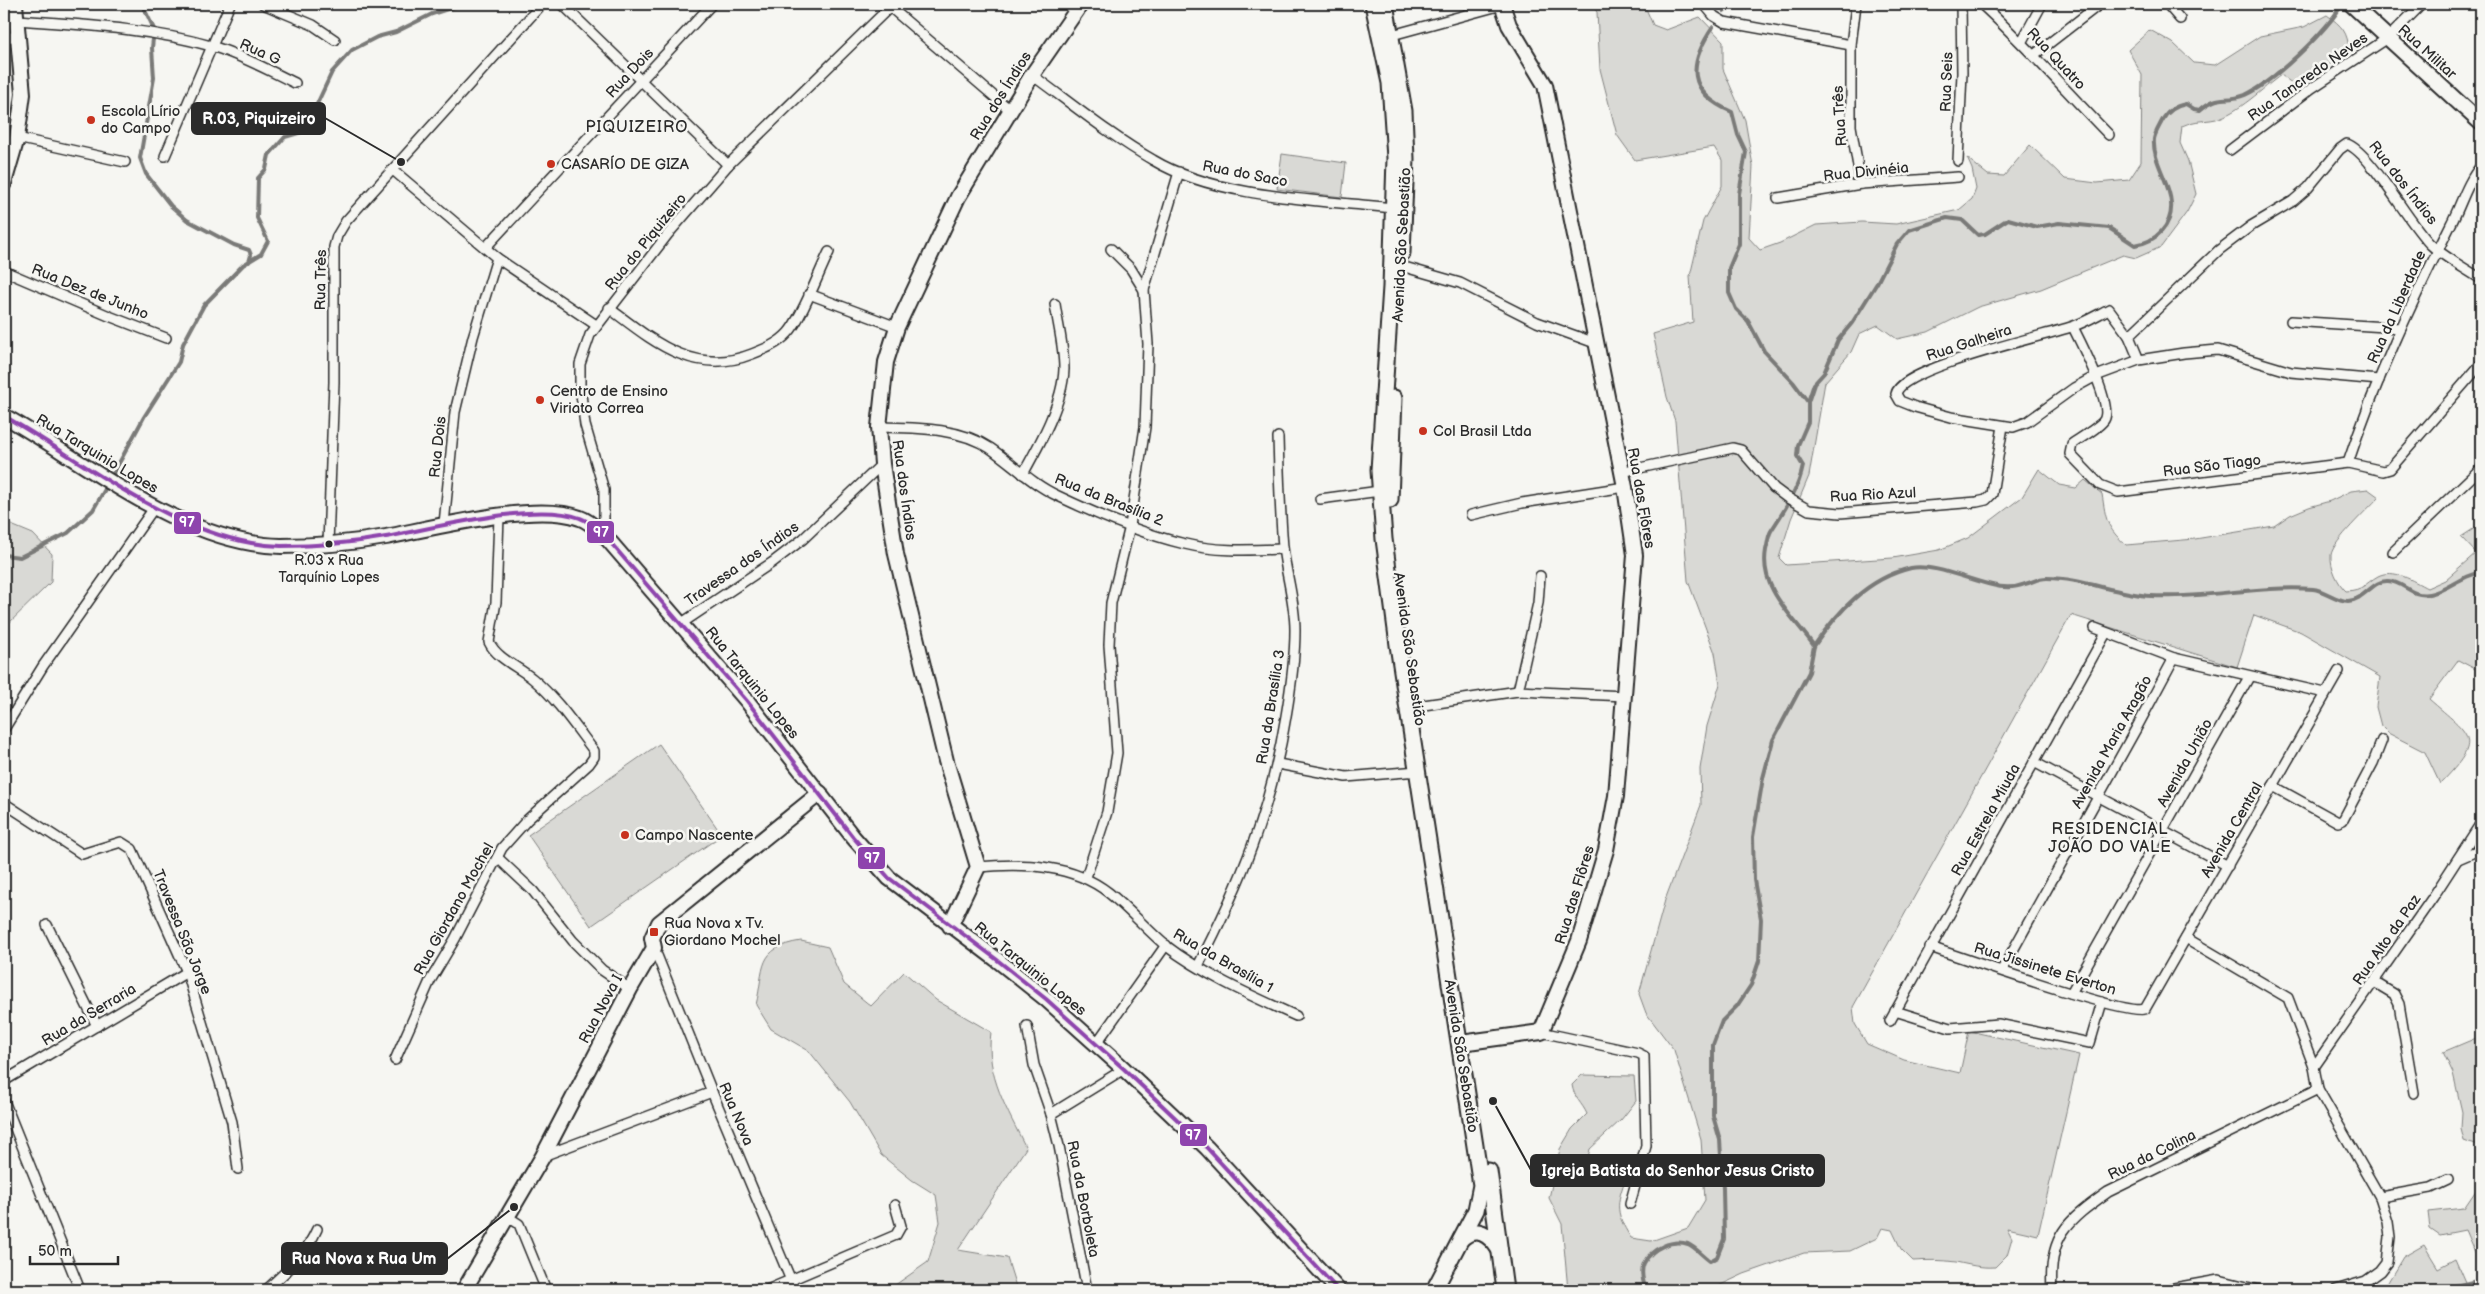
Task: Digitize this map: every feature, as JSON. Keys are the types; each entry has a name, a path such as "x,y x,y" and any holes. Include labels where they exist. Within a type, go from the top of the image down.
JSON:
{"main road":[{"name":"Avenida São Sebastião","path":"1373,4 1393,107 1395,158 1391,287 1379,470 1380,490 1396,635 1481,1185 1479,1202 1461,1239"},
{"name":"Avenida São Sebastião","path":"1385,4 1404,111 1406,159 1390,494 1395,556 1505,1290"},
{"path":"1434,1290 1461,1239 1470,1232 1480,1232 1489,1236 1499,1249"}],"street":[{"path":"4,183 17,138 24,94 15,4"},
{"path":"166,156 230,4"},
{"path":"263,4 313,25 335,40"},
{"name":"Rua Três","path":"328,544 334,382 334,246 341,228 542,4"},
{"path":"562,4 728,165"},
{"name":"Rua Dois","path":"486,247 712,4"},
{"name":"Rua dos Índios","path":"978,866 946,762 882,464 879,427 886,362 897,327 958,197 1010,110 1081,4"},
{"path":"1704,4 1714,16 1724,22 1851,46"},
{"name":"Rua Três","path":"1856,4 1851,46 1851,126 1861,184"},
{"name":"Rua Seis","path":"1958,161 1962,74 1961,4"},
{"name":"Rua Quatro","path":"1981,4 2022,41 2061,86 2109,135"},
{"path":"2022,41 2042,4"},
{"path":"2034,55 2100,4"},
{"path":"2167,4 2180,19"},
{"name":"Rua Militar","path":"2351,4 2481,124"},
{"name":"Rua Tancredo Neves","path":"2230,150 2312,88 2388,38 2422,4"},
{"path":"1392,35 1502,5"},
{"name":"Rua das Flôres","path":"1502,5 1509,25 1545,85 1598,344 1620,472 1625,487 1635,555 1616,796 1606,850 1579,941 1541,1032"},
{"path":"892,6 1010,110"},
{"name":"Rua do Piquizeiro","path":"604,535 604,490 585,425 580,388 580,364 584,346 596,325 609,308 668,234 728,165 892,6"},
{"name":"Rua G","path":"17,20 86,25 161,35 213,46 295,82"},
{"path":"4,39 18,35"},
{"name":"Rua do Saco","path":"1032,76 1154,161 1200,181 1260,193 1393,208"},
{"path":"17,138 125,162"},
{"name":"Rua dos Índios","path":"2129,336 2219,250 2251,226 2293,201 2308,188 2340,149 2347,144 2353,147 2371,164 2402,211 2438,250 2481,278"},
{"name":"Rua da Liberdade","path":"2348,463 2401,328 2467,190 2481,166"},
{"path":"393,170 497,258 596,325"},
{"path":"1086,877 1107,812 1117,753 1109,645 1111,603 1130,526 1146,410 1148,344 1144,290 1179,172"},
{"name":"Rua Divinéia","path":"1778,198 1861,184 1958,177"},
{"path":"1110,249 1131,269 1144,290"},
{"path":"609,308 649,338 689,358 713,363 739,359 774,345 790,332 829,252"},
{"name":"Rua Dois","path":"444,524 455,412 473,337 497,258"},
{"path":"1401,266 1460,283 1537,322 1598,344"},
{"name":"Rua Dez de Junho","path":"4,271 166,338"},
{"path":"809,294 897,327"},
{"path":"1023,474 1044,436 1060,391 1064,372 1055,304"},
{"name":"Rua Galheira","path":"2003,426 1915,407 1900,401 1897,397 1897,390 1916,374 1992,349 2073,327 2110,309 2129,336 2139,360"},
{"path":"2291,321 2401,328"},
{"path":"2073,327 2096,376"},
{"path":"2003,426 2020,426 2074,388 2096,376 2139,360 2184,353 2218,350 2291,372 2379,380"},
{"name":"Rua São Tiago","path":"2096,376 2106,418 2072,444 2070,454 2100,485 2118,492 2348,463 2382,471 2390,469 2481,364"},
{"name":"Rua Tarquinio Lopes","path":"4,416 154,508 210,531 254,543 280,546 328,544 384,537 444,524 499,516 566,514 590,523 604,535 682,623 747,701 853,837 889,878 950,926 1003,964 1124,1069 1207,1148 1338,1290"},
{"name":"Rua Rio Azul","path":"1620,472 1734,448 1741,450 1786,497 1809,510 1840,512 1986,500 1994,490 2003,426"},
{"name":"Rua da Brasília 2","path":"879,427 918,428 974,439 1040,487 1058,496 1130,526 1186,545 1209,548 1283,549"},
{"name":"Rua da Brasília 3","path":"1198,966 1242,876 1255,840 1278,764 1294,660 1295,627 1292,587 1283,549 1278,437"},
{"name":"Travessa dos Índios","path":"682,623 803,539 882,464"},
{"path":"2393,552 2481,468"},
{"path":"1470,515 1522,503 1625,487"},
{"path":"1320,499 1380,490"},
{"path":"4,729 44,666 154,508"},
{"name":"Rua Giordano Mochel","path":"395,1060 430,981 502,848 527,820 589,764 594,757 594,751 562,710 534,680 496,653 489,642 496,602 499,516"},
{"path":"1518,691 1538,603 1540,576"},
{"path":"2095,628 2174,658 2248,677 2326,692"},
{"name":"Rua Estrela Miuda","path":"1890,1021 2106,633"},
{"name":"Avenida Maria Aragão","path":"2002,970 2174,658"},
{"name":"Avenida Central","path":"2150,1003 2339,671"},
{"name":"Avenida União","path":"2071,993 2248,677"},
{"path":"1417,706 1518,691 1625,696"},
{"path":"2273,786 2338,822 2343,820 2373,763 2382,740"},
{"path":"2034,762 2228,866"},
{"path":"1278,764 1346,777 1418,771"},
{"name":"Rua Nova I","path":"464,1290 542,1156 630,989 654,948 654,932 666,916 820,793"},
{"name":"Travessa São Jorge","path":"4,803 82,854 121,842 132,849 187,972 232,1122 238,1169"},
{"name":"Rua Alto da Paz","path":"2314,1067 2480,825"},
{"path":"2470,840 2474,847 2481,849"},
{"path":"2458,859 2481,849"},
{"path":"498,858 533,891 573,941 602,970 630,989"},
{"name":"Rua da Brasília 1","path":"978,866 1007,864 1044,867 1086,877 1109,892 1166,945 1198,966 1243,991 1296,1016"},
{"path":"950,926 978,866"},
{"path":"47,925 97,1026"},
{"path":"2186,938 2288,998 2314,1067 2318,1089 2380,1197 2388,1222 2390,1237 2387,1262 2380,1271 2366,1281 2336,1290"},
{"path":"1096,1044 1166,945"},
{"name":"Rua Jissinete Everton","path":"1930,947 2102,1002 2140,1011 2150,1003"},
{"name":"Rua Nova","path":"654,948 795,1290"},
{"name":"Rua da Serraria","path":"4,1081 187,972"},
{"path":"2374,982 2394,994 2400,1004 2414,1093"},
{"path":"1896,1011 1950,1028 1998,1024 2090,1043 2102,1002"},
{"name":"Rua da Borboleta","path":"1027,1026 1034,1065 1051,1114 1087,1290"},
{"path":"1468,1042 1541,1032 1638,1053 1644,1056 1646,1146 1630,1204"},
{"path":"1051,1114 1124,1069"},
{"name":"Rua da Colina","path":"2052,1290 2050,1266 2056,1244 2062,1232 2079,1213 2108,1192 2318,1089"},
{"path":"542,1156 712,1092"},
{"path":"4,1101 80,1290"},
{"path":"2380,1197 2431,1188 2448,1180"},
{"path":"767,1290 792,1281 896,1235 901,1226 895,1205"},
{"path":"508,1217 519,1224 546,1290"},
{"path":"266,1290 292,1267 308,1248 317,1229"},
{"path":"2164,1290 2219,1280 2259,1290"}],"shaded area":[{"path":"1591,4 1644,4 1653,25 1666,30 1700,17 1723,41 1723,69 1745,120 1753,166 1749,238 1760,250 1780,243 1816,225 1862,222 1896,224 1959,210 1972,199 1976,189 1972,169 1967,158 1988,175 2004,176 2030,145 2065,179 2097,183 2129,180 2141,162 2142,75 2128,50 2150,30 2173,43 2194,63 2215,65 2260,36 2304,27 2327,15 2346,34 2349,51 2297,87 2281,75 2241,106 2224,116 2192,122 2182,126 2180,143 2188,161 2196,194 2187,212 2161,247 2136,258 2123,255 2041,289 1978,307 1928,332 1897,339 1878,325 1859,334 1851,352 1825,382 1809,476 1791,519 1779,558 1786,565 1893,558 1939,550 1968,538 2022,497 2039,469 2059,485 2076,488 2085,480 2102,494 2108,522 2114,533 2126,545 2195,539 2274,526 2290,515 2309,507 2330,501 2351,491 2368,489 2379,497 2344,534 2331,555 2335,575 2346,591 2360,588 2384,574 2397,574 2427,588 2445,580 2476,553 2461,537 2481,524 2481,672 2458,660 2429,699 2455,721 2467,738 2467,747 2463,757 2440,784 2425,752 2388,733 2381,726 2376,707 2380,677 2301,632 2254,615 2237,667 2071,615 1853,1007 1855,1024 1867,1044 1904,1060 1960,1073 1969,1031 2079,1055 2038,1235 2007,1228 2012,1238 2007,1255 1995,1267 1980,1267 1945,1261 1913,1261 1901,1249 1892,1230 1882,1228 1877,1238 1850,1251 1804,1253 1744,1274 1710,1290 1568,1290 1562,1224 1549,1198 1560,1149 1572,1129 1587,1114 1574,1093 1572,1085 1582,1075 1634,1076 1636,1101 1621,1120 1590,1149 1585,1169 1628,1172 1619,1199 1619,1213 1631,1238 1651,1241 1688,1228 1705,1200 1701,1139 1674,1050 1646,1013 1639,994 1665,900 1701,805 1700,769 1707,726 1720,684 1715,653 1688,581 1675,421 1667,397 1653,334 1693,322 1690,276 1703,221 1722,186 1722,160 1714,147 1635,160 1617,135 1600,69 1597,12"},
{"path":"1282,154 1346,163 1342,197 1277,189"},
{"path":"4,522 33,534 52,554 51,582 4,628"},
{"name":"Campo Nascente","path":"659,744 722,835 591,926 528,835"},
{"path":"801,941 828,947 844,984 871,1006 904,972 936,1000 991,1032 991,1063 995,1078 1005,1106 1026,1148 958,1250 1007,1258 1017,1290 888,1290 928,1262 940,1222 936,1195 912,1180 881,1155 850,1102 809,1051 771,1029 756,1005 762,970 769,955 787,944"},
{"path":"2481,1036 2481,1147 2464,1141 2461,1129 2462,1112 2453,1073 2443,1052"},
{"path":"2481,1183 2481,1267 2465,1230 2440,1235 2430,1228 2428,1212 2464,1208"},
{"path":"2424,1245 2438,1268 2455,1259 2468,1289 2373,1290 2388,1282 2403,1257"}],"waterway":[{"path":"142,4 154,29 152,48 154,78 140,158 146,174 171,206 187,220 234,245 249,250 251,255 249,262"},
{"path":"111,478 144,417 179,362 183,344 204,305 243,265 261,254 268,241 257,218 258,178 266,169 269,155 285,137 305,131 313,120 317,104 332,72 352,50 377,37 396,32 432,14 463,4"},
{"path":"1724,11 1730,4"},
{"path":"1646,1290 1642,1277 1643,1266 1657,1249 1669,1244 1688,1244 1710,1261 1717,1257 1724,1239 1720,1140 1713,1116 1713,1045 1722,1021 1737,1006 1751,985 1759,961 1761,919 1754,880 1753,837 1763,778 1773,740 1809,672 1814,646 1773,590 1765,564 1770,533 1790,500 1801,475 1803,466 1797,456 1798,445 1808,422 1808,402 1814,384 1824,373 1838,340 1852,323 1877,283 1897,244 1909,230 1947,218 1962,220 1978,235 1985,234 2008,219 2037,227 2059,223 2109,228 2135,245 2156,236 2166,225 2171,211 2168,187 2158,163 2154,147 2155,134 2166,114 2178,106 2186,104 2200,110 2217,100 2238,97 2256,89 2298,55 2325,28 2342,4"},
{"path":"1713,27 1699,53 1696,76 1699,86 1706,95 1717,104 1732,112 1738,135 1746,152 1739,194 1739,244 1729,268 1729,293 1736,309 1748,321 1764,351 1793,382 1808,402"},
{"path":"4,555 20,557 68,533 93,510 108,484"},
{"path":"1814,646 1833,620 1868,588 1881,579 1895,573 1920,567 1940,570 1983,583 2005,587 2017,586 2047,578 2151,596 2191,596 2293,588 2322,591 2344,601 2354,600 2382,582 2394,582 2417,593 2429,594 2442,590 2468,576 2481,573"},
{"path":"2438,1290 2481,1280"}],"transit line":[{"name":"97","path":"4,416 136,498 208,531 244,542 281,546 320,545 386,537 512,514 561,514 580,518 589,523 604,535 747,701 853,837 889,878 1046,999 1124,1069 1207,1148 1338,1290"}],"place":[{"name":"Escola Lírio do Campo","path":"91,120"},
{"name":"R.03, Piquizeiro","path":"401,162"},
{"name":"CASARÍO DE GIZA","path":"551,164"},
{"name":"Centro de Ensino Viriato Correa","path":"540,400"},
{"name":"Col Brasil Ltda","path":"1423,431"},
{"name":"R.03 x Rua Tarquínio Lopes","path":"329,544"},
{"name":"Campo Nascente","path":"625,835"},
{"name":"Rua Nova x Tv. Giordano Mochel","path":"654,932"},
{"name":"Igreja Batista do Senhor Jesus Cristo","path":"1493,1101"},
{"name":"Rua Nova x Rua Um","path":"514,1207"}],"district":[{"name":"PIQUIZEIRO","path":"637,127"},
{"name":"RESIDENCIAL JOÃO DO VALE","path":"2110,838"}]}
